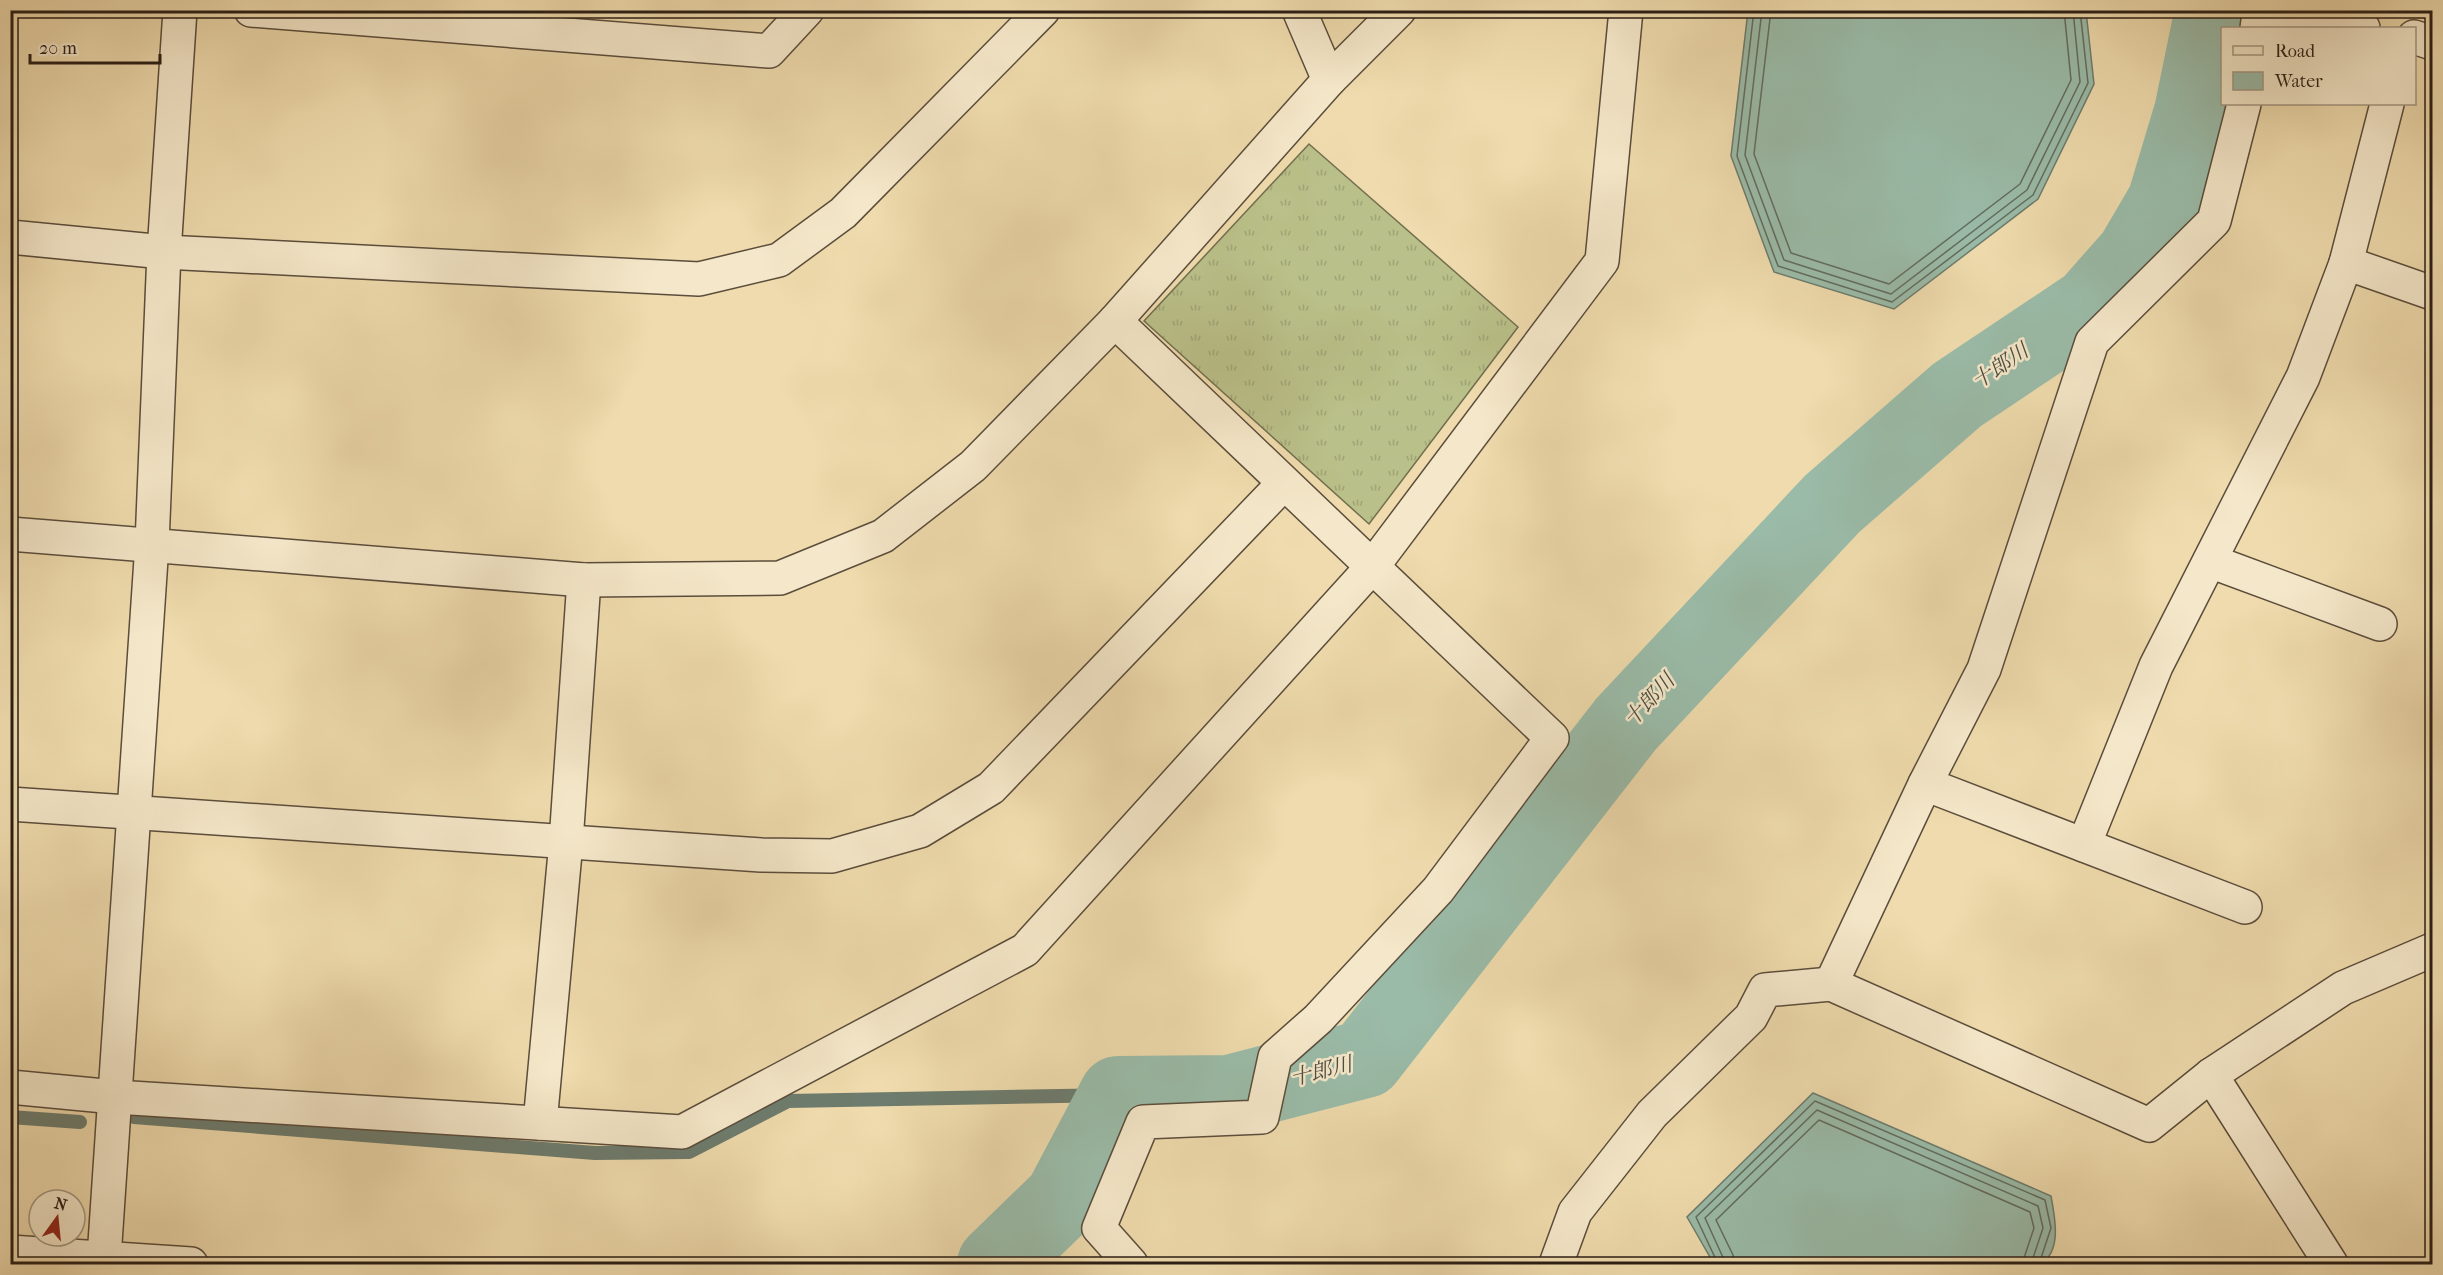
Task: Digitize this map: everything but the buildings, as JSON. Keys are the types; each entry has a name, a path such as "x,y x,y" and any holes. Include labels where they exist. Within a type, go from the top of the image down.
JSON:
{"street":[{"path":"104,1258 152,544 164,252 180,10"},
{"path":"251,10 769,51 807,10"},
{"path":"10,237 164,252 699,279 779,260 843,213 1043,10"},
{"path":"1299,10 1329,80"},
{"path":"10,534 584,580 780,578 883,536 973,466 1115,321 1329,80 1399,10"},
{"path":"10,1087 116,1097 682,1132 1025,950 1372,567 1602,261 1626,10"},
{"path":"2406,27 2411,10"},
{"path":"2257,27 2259,14 2356,27"},
{"path":"2416,37 2433,43"},
{"path":"1831,984 1925,784 1984,669 2092,342 2214,221 2244,105"},
{"path":"2084,845 2156,666 2303,377 2346,263 2387,105"},
{"path":"2346,263 2433,293"},
{"path":"1115,321 1552,738 1438,890 1318,1019 1275,1057 1262,1117 1143,1122 1099,1228 1131,1264"},
{"path":"10,804 761,855 832,856 920,831 991,788 1284,483"},
{"path":"2210,561 2380,624"},
{"path":"540,1123 566,842 584,580"},
{"path":"1925,784 2245,907"},
{"path":"1556,1264 1575,1212 1652,1114 1751,1017 1765,990 1831,984 2149,1125 2211,1075 2343,988 2428,960"},
{"path":"2211,1075 2331,1264"},
{"path":"10,1252 191,1264"}],"green space":[{"path":"1309,144 1518,327 1369,524 1144,321"}],"water":[{"path":"1748,11 2086,11 2094,84 2038,199 1894,309 1774,272 1731,156"},
{"path":"1813,1093 2051,1196 2055,1233 2052,1251 2048,1258 2041,1264 1714,1264 1687,1217"}],"waterway":[{"name":"十郎川","path":"996,1264 1063,1199 1118,1095 1229,1094 1365,1059 1626,724 1832,504 1957,395 2090,306 2135,255 2166,202 2193,112 2214,10"},
{"path":"134,1117 595,1153 689,1152 788,1101 1118,1095"},
{"path":"10,1117 80,1122"}]}
